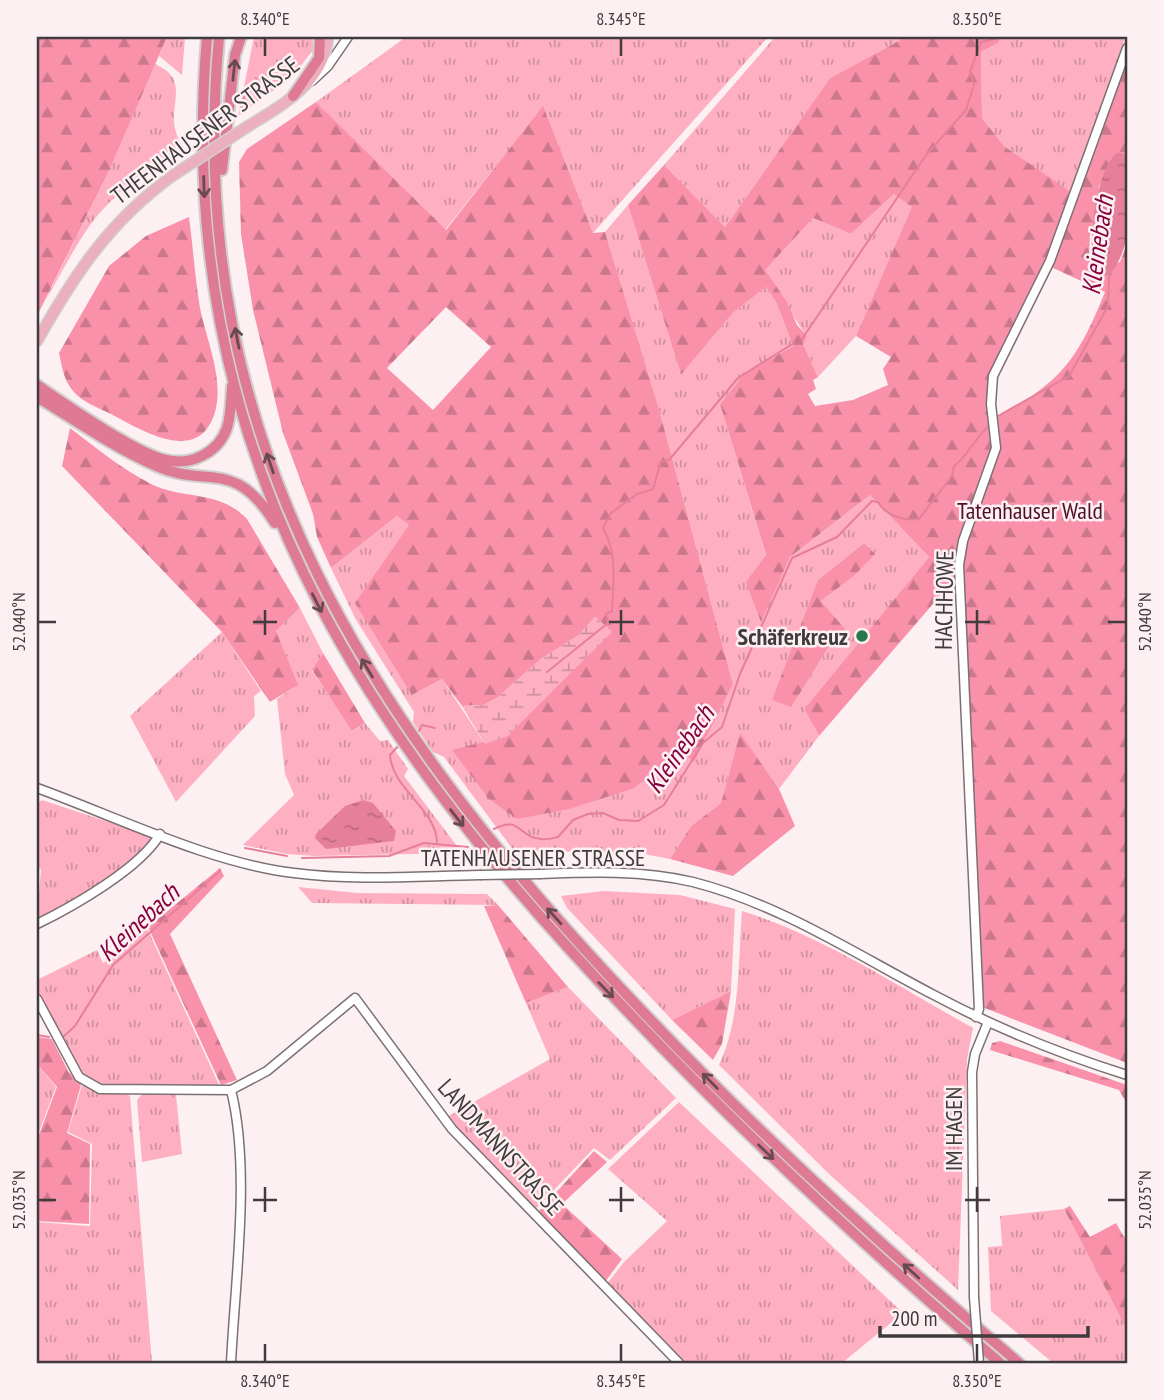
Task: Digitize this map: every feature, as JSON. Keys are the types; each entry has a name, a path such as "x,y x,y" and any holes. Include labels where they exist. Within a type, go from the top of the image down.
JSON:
{"highway":[{"path":"207,37 203,149 213,278 233,379 287,542"},
{"path":"219,37 215,119 218,211 239,351 273,472 321,586 399,729"},
{"path":"218,211 235,55 241,37"},
{"path":"293,96 319,58 320,37"},
{"path":"37,385 140,449 164,460 179,462 200,457 219,442 229,418 233,379"},
{"path":"37,397 158,467 219,477 248,490 261,501 287,542 328,625 493,864 549,929 669,1055 836,1218 1000,1363"},
{"path":"421,761 508,864 658,1027 842,1208 1019,1363"}],"main road":[{"name":"THEENHAUSENER STRASSE","path":"326,55 328,37"},
{"name":"THEENHAUSENER STRASSE","path":"37,341 71,282 107,232 144,197 172,176 310,83 334,37"}],"street":[{"path":"310,83 328,66 348,37"},
{"name":"HACHHOWE","path":"976,1017 979,1009 959,565 963,541 996,447 991,404 993,376 1051,261 1127,48"},
{"name":"TATENHAUSENER STRASSE","path":"37,788 228,859 293,873 343,877 651,875 693,882 794,919 976,1017 1127,1076"},
{"path":"37,924 79,904 151,848 160,834"},
{"name":"LANDMANNSTRASSE","path":"37,999 79,1077 100,1089 231,1090 267,1071 355,998 452,1129 679,1363"},
{"name":"IM HAGEN","path":"979,1363 974,1297 972,1072 988,1022"},
{"path":"231,1090 237,1113 239,1207 231,1363"}],"green space":[{"path":"37,37 167,37 109,171 37,316"},
{"path":"167,37 185,37 182,75 159,56"},
{"path":"254,37 312,37 314,49 291,78 238,116"},
{"path":"406,37 768,37 593,233 543,107 445,230 316,102"},
{"path":"775,37 906,37 830,78 725,227 664,165"},
{"name":"Tatenhauser Wald","path":"906,37 1001,37 998,43 981,52 982,118 1004,146 1078,197 1127,61 1127,155 1119,152 1099,186 1089,254 1094,270 1120,262 1127,244 1127,1063 982,1007 964,583 952,582 819,736 804,709 929,557 870,495 790,557 761,622 746,582 766,555 720,404 744,374 793,346 776,302 766,287 733,313 681,375 628,205 664,165 725,227 830,78","holes":["894,194 912,207 856,336 891,357 883,369 888,385 853,400 815,406 808,394 816,389 813,380 818,377 803,344 807,336 797,325 787,302 765,270 813,218 851,234","1051,267 1105,292 1086,335 1065,367 1037,393 996,417 996,377"]},
{"path":"1001,37 1124,37 1123,52 1071,193 1004,146 982,118 981,52 998,43"},
{"path":"155,64 166,70 176,85 174,122 177,136 184,147 127,187 100,213 82,236 45,301 109,171"},
{"path":"316,102 446,230 543,106 593,233 605,232 657,402 733,684 694,762 678,749 635,788 569,809 517,819 489,799 452,750 507,736 611,631 595,617 579,635 541,659 497,698 484,705 462,706 442,679 412,695 355,603 409,525 397,516 331,568 317,537 313,514 283,433 253,310 241,234 239,162 247,149","holes":["446,307 491,347 433,410 387,368"]},
{"path":"894,194 913,207 856,336 818,377 803,344 806,336 764,270 813,218 851,234"},
{"path":"628,205 681,375 733,313 766,287 776,302 793,346 744,374 720,404 766,556 760,621 790,557 870,495 929,557 804,709 819,736 779,789 740,734 721,803 691,826 670,859 639,853 535,851 528,855 517,855 444,757 433,752 413,722 414,712 355,618 331,568 397,516 409,525 412,695 442,679 485,744 453,750 635,788 678,749 694,761 733,684 657,402 605,232","holes":["864,543 874,554 854,576 821,601 846,630 830,645 791,706 818,580"]},
{"path":"189,217 200,308 216,371 218,396 209,426 198,437 185,441 170,440 139,429 81,399 68,383 59,353 109,266 146,236"},
{"path":"70,428 119,465 151,484 213,499 236,510 247,519 300,608 276,631 298,685 270,702 222,632 62,466"},
{"path":"864,543 875,554 854,576 821,601 846,630 830,645 791,707 772,700 818,580"},
{"path":"300,608 323,653 312,671 353,731 365,723 380,741 388,740 408,769 404,776 457,846 467,853 315,856 287,854 243,845 294,795 285,774 277,699 297,685 276,631"},
{"path":"595,617 612,632 507,736 485,744 462,706 484,705 497,698 541,659 579,635"},
{"path":"222,632 261,691 254,696 255,716 176,802 130,716"},
{"path":"323,653 365,723 352,731 312,670"},
{"path":"740,733 779,789 795,826 733,876 670,859 691,826 721,803"},
{"path":"42,800 151,836 152,843 77,901 37,920 41,869 37,868 37,804"},
{"path":"220,868 224,876 170,934 237,1080 221,1085 148,927"},
{"path":"298,887 357,893 487,894 498,905 312,903"},
{"path":"603,891 680,895 735,909 731,991 672,1020 567,908 561,896"},
{"path":"498,905 568,987 526,1003 484,906"},
{"path":"742,911 831,948 973,1028 967,1059 958,1290 829,1174 719,1065 735,1009"},
{"path":"147,928 220,1087 102,1087 81,1076 60,1043 37,994 37,980 97,950 103,963"},
{"path":"568,987 676,1098 610,1160 594,1148 534,1211 447,1117 550,1059 526,1003"},
{"path":"731,991 722,1044 713,1060 672,1020"},
{"path":"37,1037 52,1039 68,1071 81,1085 67,1133 90,1144 89,1224 37,1221 37,1140 57,1087 37,1064"},
{"path":"1000,1041 1127,1085 1127,1104 1119,1090 990,1050 992,1043"},
{"path":"37,1064 56,1087 37,1137"},
{"path":"82,1085 120,1091 130,1096 152,1363 37,1363 37,1222 90,1226 92,1144 68,1132"},
{"path":"143,1093 176,1095 182,1154 142,1162 137,1100"},
{"path":"679,1102 903,1313 842,1363 684,1363 606,1285 624,1262 667,1221 608,1169"},
{"path":"594,1151 607,1162 562,1204 622,1259 605,1282 539,1211"},
{"path":"1070,1206 1090,1237 1116,1223 1127,1242 1127,1330 1064,1209"},
{"path":"1064,1209 1127,1330 1127,1363 1053,1363 991,1311 988,1247 1002,1246 1000,1216"}],"water":[{"path":"1119,152 1127,155 1127,234 1118,263 1109,275 1094,270 1093,225 1104,172"},
{"path":"363,800 373,803 396,831 394,841 326,849 315,838 316,834 345,806"}],"waterway":[{"path":"37,39 54,37"},
{"path":"802,339 926,155 966,110 974,85 970,72 981,42 1003,37"},
{"name":"Kleinebach","path":"998,416 1069,376 1108,306 1109,275"},
{"path":"547,672 608,623 606,614 612,611 614,569 611,548 603,528 611,513 637,494 653,489 661,462 669,460 738,378 794,343"},
{"name":"Kleinebach","path":"494,829 509,824 533,837 547,839 558,837 573,820 588,814 603,813 619,820 638,821 664,805 703,743 722,727 740,674 792,558 837,537 872,501 878,502 886,511 896,516 919,519 952,476 954,466 990,425"},
{"path":"419,731 422,725 435,728"},
{"path":"400,744 390,755 393,767 398,778 430,819 437,842"},
{"name":"Kleinebach","path":"302,858 389,856 424,843 468,847"},
{"name":"Kleinebach","path":"245,848 287,856"},
{"name":"Kleinebach","path":"62,1038 75,1026 113,965 220,871"},
{"name":"Kleinebach","path":"37,1035 49,1037"}],"place":[{"name":"Schäferkreuz","path":"862,636"}]}
